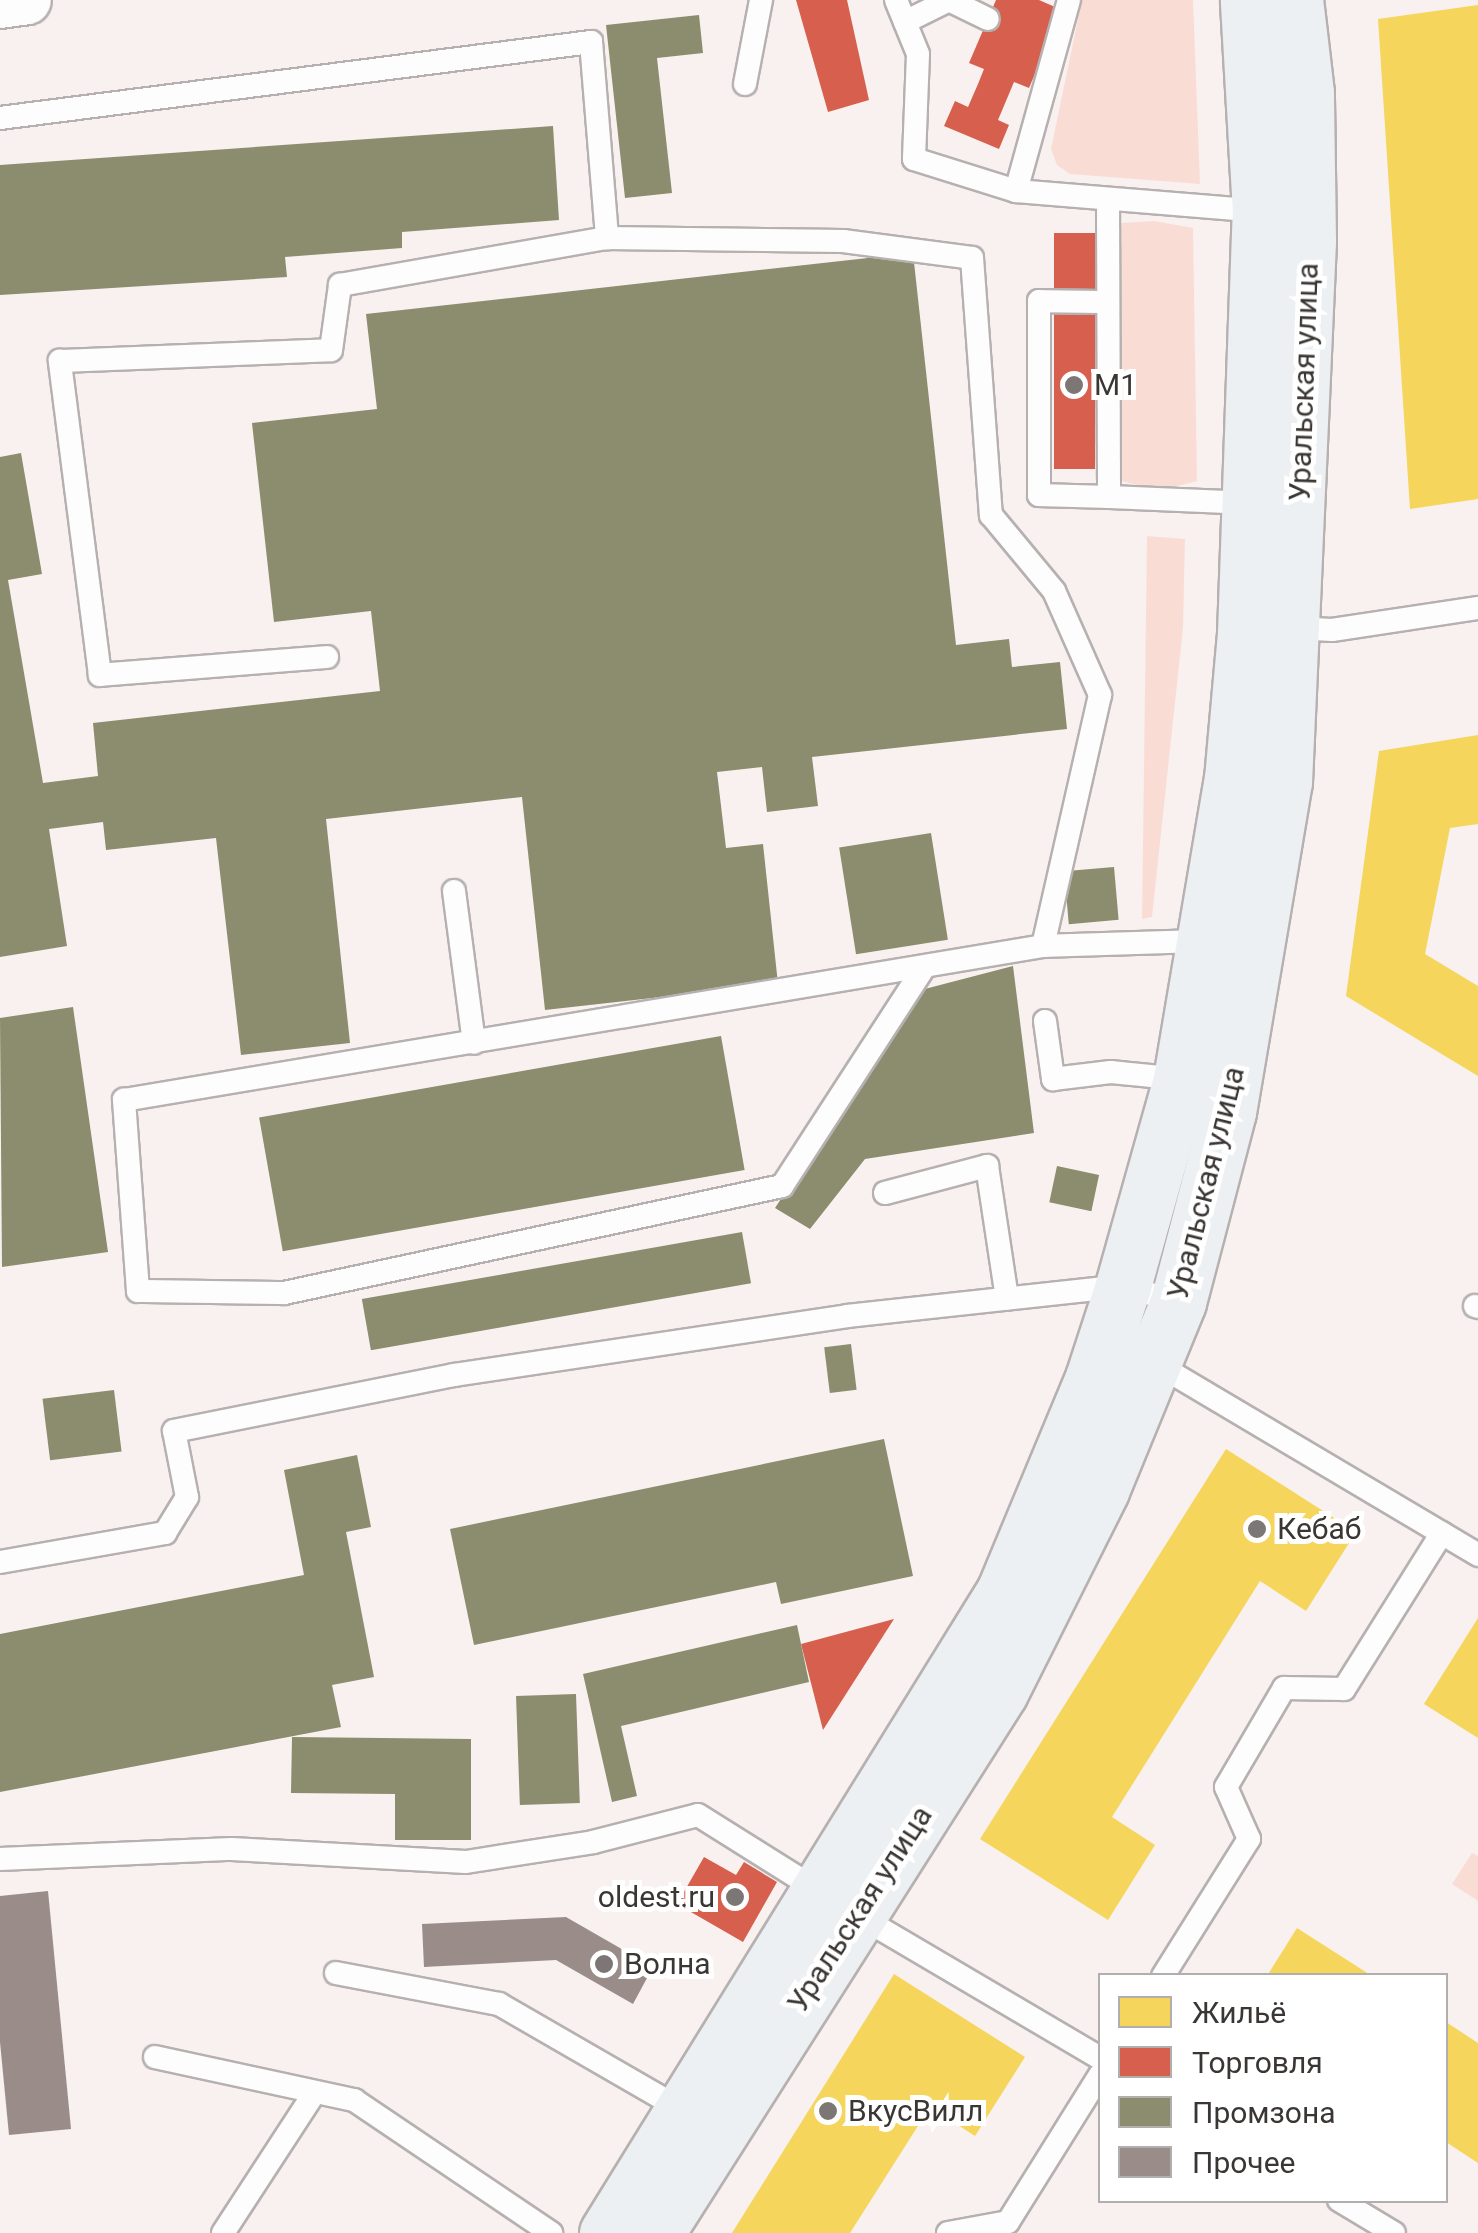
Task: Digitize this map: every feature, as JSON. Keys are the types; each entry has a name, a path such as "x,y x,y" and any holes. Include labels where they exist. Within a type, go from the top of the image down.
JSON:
{"main road":[{"name":"Уральская улица","path":"838,1903 1004,1592 1103,1346 1180,1079 1232,779 1251,502 1260,211 1248,0"},
{"name":"Уральская улица","path":"607,2233 701,2123 838,1903 1043,1612 1155,1363 1178,1302 1228,1112 1284,782 1295,628 1308,241 1306,93 1296,0"},
{"name":"Уральская улица","path":"656,2233 701,2123"}],"street":[{"path":"0,4 27,0"}],"lane":[{"path":"745,84 762,0"},
{"path":"896,0 918,54 914,159 1016,191 1260,211"},
{"path":"904,22 949,0 988,19"},
{"path":"1016,191 1051,49 1069,0"},
{"path":"0,118 591,42 607,238"},
{"path":"1108,200 1109,496"},
{"path":"327,657 100,675 60,361 331,350 340,285 607,238 843,241 972,258 991,516 1054,590 1100,694 1043,946"},
{"path":"1108,302 1039,301 1039,495 1251,502"},
{"path":"1295,628 1332,630 1478,608"},
{"path":"454,891 474,1042"},
{"path":"924,969 782,1186 284,1293 138,1291 124,1100 924,969 1043,946 1205,940"},
{"path":"1045,1021 1054,1079 1111,1072 1180,1079"},
{"path":"885,1193 987,1166 1006,1299"},
{"path":"0,1562 165,1534 186,1497 174,1431 454,1375 1006,1299 1122,1286 1178,1302"},
{"path":"1103,1346 1155,1363 1478,1556"},
{"path":"1165,1973 1248,1839 1226,1787 1284,1688 1344,1689 1442,1533"},
{"path":"0,1859 232,1849 466,1862 593,1842 698,1815 1098,2057"},
{"path":"336,1973 499,2004 701,2123"},
{"path":"155,2058 354,2100 551,2233"},
{"path":"948,2233 1008,2222 1098,2078"},
{"path":"222,2233 315,2092"},
{"path":"1345,2203 1394,2233"}],"shaded area":[{"path":"1082,0 1193,0 1200,184 1070,174 1057,165 1051,149"},
{"path":"1154,221 1193,228 1197,481 1158,491 1122,481 1121,223"},
{"path":"1147,536 1185,539 1183,628 1152,917 1142,919"},
{"path":"1472,1853 1478,1856 1478,1901 1452,1884"}],"building: Жильё":[{"path":"1478,5 1478,499 1410,509 1378,19"},
{"path":"1478,735 1478,824 1450,828 1425,954 1478,986 1478,1076 1346,996 1379,751"},
{"path":"1226,1449 1356,1532 1306,1611 1260,1581 1112,1817 1155,1845 1108,1920 980,1839"},
{"path":"1478,1618 1478,1738 1424,1704"},
{"path":"1297,1928 1367,1973 1269,1973"},
{"path":"894,1974 1025,2057 975,2136 930,2107 850,2233 732,2233"},
{"path":"1448,2023 1478,2043 1478,2163 1448,2143"}],"building: Торговля":[{"path":"796,0 847,0 869,100 828,112"},
{"path":"996,0 1039,0 1062,10 1029,88 1014,82 998,120 1009,125 999,149 944,126 955,101 968,107 978,84 984,69 969,63"},
{"name":"М1","path":"1054,233 1095,233 1095,469 1054,469"},
{"path":"894,1619 823,1730 801,1644"},
{"path":"704,1857 736,1875 744,1862 777,1882 743,1942 677,1904"}],"building: Промзона":[{"path":"699,15 703,53 657,58 672,193 625,198 606,25"},
{"path":"553,126 559,220 402,232 402,248 285,257 287,277 0,295 0,165"},
{"path":"913,253 956,645 1009,639 1012,667 1060,662 1067,729 812,757 818,806 767,812 762,767 717,772 726,848 763,844 778,984 545,1010 522,797 326,819 350,1043 241,1055 216,838 106,850 103,822 49,829 67,946 0,957 0,457 21,453 42,574 8,580 43,783 98,776 93,723 380,691 371,611 274,622 252,423 377,409 366,314"},
{"path":"931,833 948,940 856,954 839,848"},
{"path":"1114,867 1119,920 1069,924 1064,871"},
{"path":"1013,966 1034,1133 865,1159 810,1229 775,1208 917,991"},
{"path":"73,1007 108,1252 2,1267 0,1018"},
{"path":"721,1036 745,1170 283,1251 259,1117"},
{"path":"1057,1166 1099,1175 1091,1211 1049,1202"},
{"path":"742,1232 751,1283 371,1350 362,1299"},
{"path":"851,1344 857,1390 830,1393 824,1347"},
{"path":"114,1390 122,1452 50,1460 43,1399"},
{"path":"884,1439 913,1576 781,1604 776,1582 474,1645 450,1529"},
{"path":"357,1455 371,1527 346,1532 374,1677 332,1685 341,1727 0,1792 0,1634 304,1575 284,1470"},
{"path":"797,1625 809,1682 621,1726 637,1796 612,1802 583,1674"},
{"path":"576,1694 580,1803 520,1805 516,1696"},
{"path":"292,1737 471,1739 471,1840 395,1840 395,1794 291,1793"}],"building: Прочее":[{"path":"48,1891 71,2129 9,2135 0,2042 0,1896"},
{"name":"Волна","path":"566,1917 653,1967 633,2004 556,1960 424,1967 422,1924"}],"place":[{"name":"М1","path":"1074,385"},
{"name":"Кебаб","path":"1257,1529"},
{"name":"oldest.ru","path":"735,1897"},
{"name":"Волна","path":"604,1964"},
{"name":"ВкусВилл","path":"828,2111"}]}
